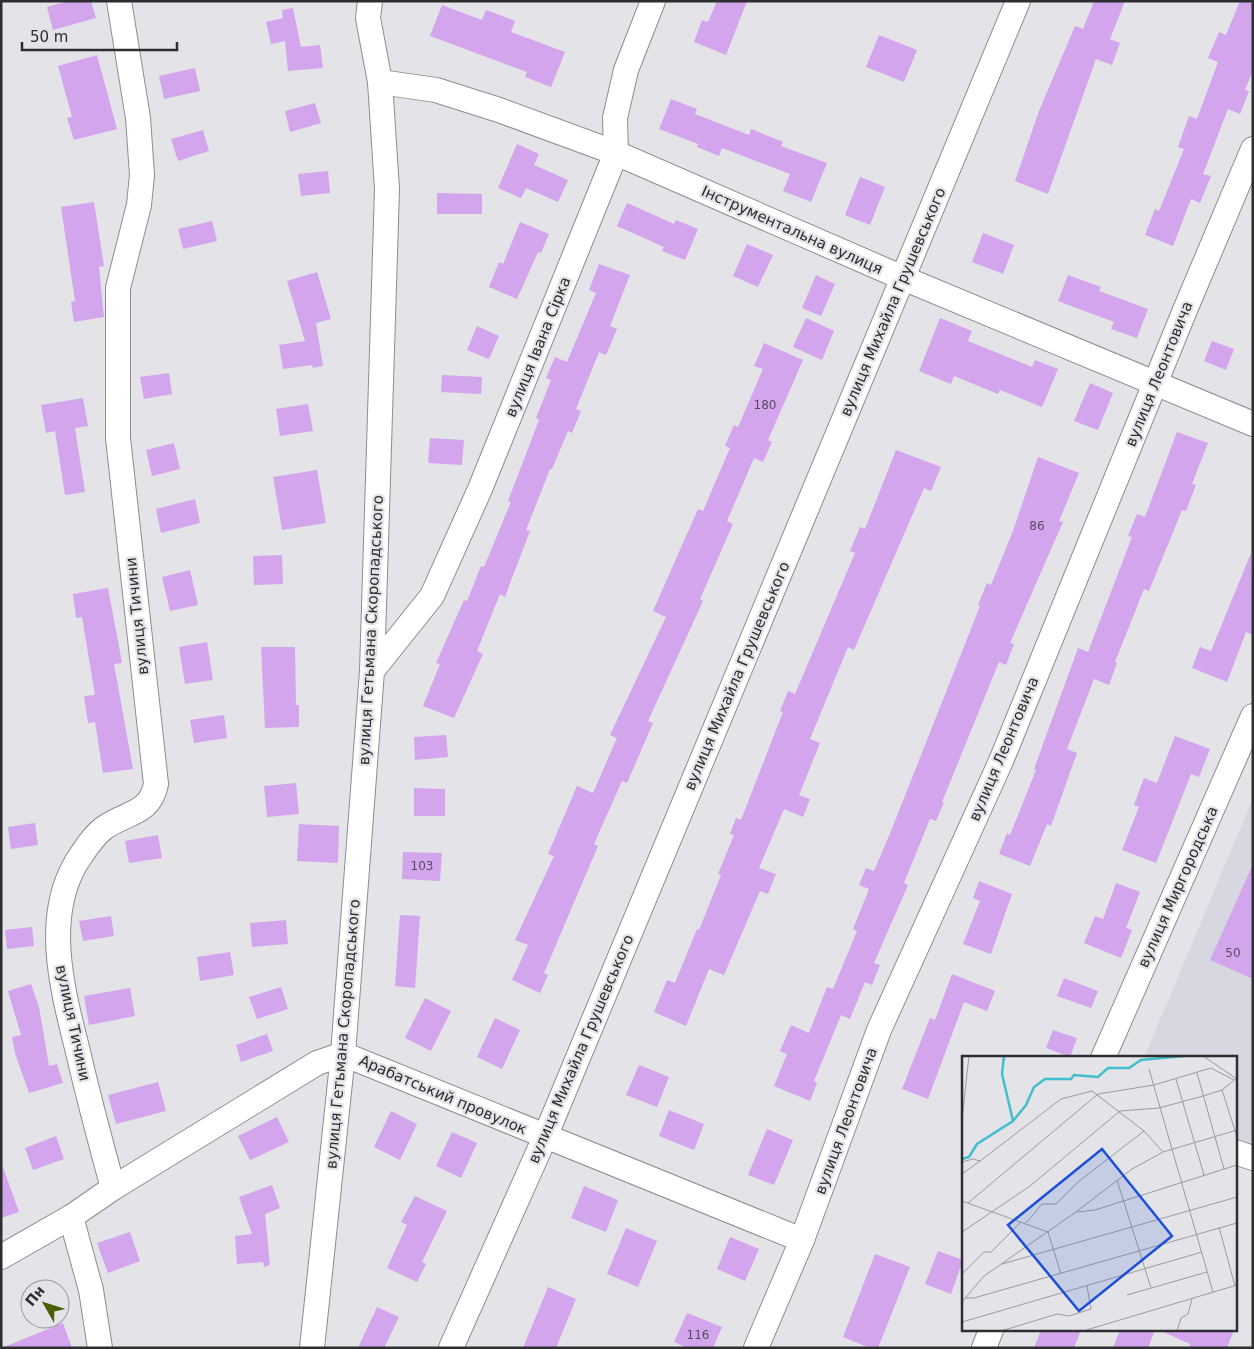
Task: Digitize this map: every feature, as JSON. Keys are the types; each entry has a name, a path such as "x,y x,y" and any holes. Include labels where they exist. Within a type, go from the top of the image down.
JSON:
{"street":[{"name":"вулиця Тичини","path":"113,1188 83,1074 60,972 59,915 69,878 89,843 103,829 143,808 151,800 156,784 118,438 118,288 140,205 142,175 138,118 119,1"},
{"name":"вулиця Гетьмана Скоропадського","path":"312,1348 343,1054 372,671 387,188 380,82 368,18 370,1"},
{"name":"вулиця Івана Сірка","path":"372,671 432,596 480,489 616,153 615,118 626,70 653,1"},
{"name":"вулиця Михайла Грушевського","path":"452,1348 545,1137 1018,1"},
{"name":"Інструментальна вулиця","path":"380,82 436,90 499,110 616,153 1154,385 1253,424"},
{"name":"вулиця Леонтовича","path":"756,1348 802,1240 879,1030 1001,762 1154,385 1253,150"},
{"name":"вулиця Миргородська","path":"1104,1056 1253,716"},
{"name":"Арабатський провулок","path":"1,1258 71,1217 113,1188 317,1063 343,1054 802,1240"},
{"path":"1236,1152 1253,1158"},
{"path":"71,1217 91,1290 100,1348"},
{"path":"984,1348 990,1332"}],"shaded area":[{"path":"1253,798 1253,1150 1236,1144 1236,1056 1145,1056"}],"building":[{"path":"68,1 91,1 96,18 53,30 47,7"},
{"path":"717,1 747,1 726,55 694,42 702,20 708,22"},
{"path":"1094,1 1125,1 1110,39 1120,43 1112,65 1096,59 1048,194 1015,181 1039,111 1075,26 1083,29"},
{"path":"1240,1 1253,1 1253,70 1245,90 1249,91 1240,114 1228,109 1203,174 1211,176 1200,203 1191,199 1173,246 1145,235 1155,209 1159,211 1184,149 1178,147 1189,116 1197,119 1218,62 1208,58 1219,32 1226,35"},
{"path":"442,5 482,20 486,10 515,21 511,32 565,52 551,87 525,77 527,72 430,36"},
{"path":"293,8 301,47 320,45 323,68 288,71 285,41 271,44 266,22 283,18 282,10"},
{"path":"879,35 917,50 904,82 866,67"},
{"path":"97,55 117,129 74,140 67,118 72,117 58,66"},
{"path":"195,68 200,91 164,99 159,76"},
{"path":"671,99 697,109 695,114 749,135 751,129 783,142 781,146 827,163 811,202 783,191 790,174 722,148 719,156 697,147 698,144 659,129"},
{"path":"315,103 321,123 290,132 285,111"},
{"path":"203,130 209,151 178,161 171,139"},
{"path":"517,144 539,154 534,165 568,180 558,202 526,188 521,198 498,188"},
{"path":"328,171 330,193 301,196 298,174"},
{"path":"860,177 885,187 870,225 845,215"},
{"path":"437,193 482,194 482,214 437,214"},
{"path":"94,202 104,266 99,267 104,317 74,322 71,302 75,301 61,207"},
{"path":"627,203 674,224 676,220 698,229 685,260 662,251 664,247 617,226"},
{"path":"212,221 217,241 183,249 178,229"},
{"path":"520,222 549,234 541,253 538,252 517,299 489,287 499,262 503,264"},
{"path":"983,233 1014,245 1003,274 972,262"},
{"path":"747,244 773,255 758,287 733,276"},
{"path":"599,264 630,275 610,326 617,329 606,355 599,352 576,409 581,411 572,433 568,431 552,469 550,469 526,530 530,531 505,597 500,594 477,651 483,654 454,718 423,706 440,664 436,663 464,600 467,601 481,566 484,567 511,502 508,501 539,420 536,418 551,380 546,378 555,357 567,362 596,293 589,290"},
{"path":"317,272 331,319 316,323 323,366 313,368 312,365 283,369 279,345 305,341 287,281"},
{"path":"816,275 835,284 821,316 802,308"},
{"path":"1068,275 1101,287 1099,291 1148,309 1137,338 1111,329 1114,322 1058,301"},
{"path":"806,318 834,331 822,360 793,347"},
{"path":"940,318 972,331 968,341 1032,367 1035,360 1058,369 1042,407 1000,390 998,394 954,376 951,384 919,371"},
{"path":"477,326 499,336 489,359 467,350"},
{"path":"1212,341 1234,349 1226,370 1204,361"},
{"path":"764,343 803,360 768,440 772,442 763,462 754,458 727,521 733,524 700,599 703,601 648,721 653,723 627,783 622,781 594,844 598,846 544,973 548,975 540,993 512,980 528,945 515,940 554,856 548,854 577,786 593,793 617,738 610,735 666,617 653,611 698,509 703,511 730,448 725,446 734,425 738,427 763,369 754,366"},
{"path":"169,373 172,394 144,399 140,377"},
{"path":"442,375 482,377 481,394 441,392"},
{"path":"1090,383 1113,393 1098,430 1074,421"},
{"path":"83,398 88,426 75,428 85,492 65,495 55,431 46,433 41,405"},
{"path":"308,404 313,431 280,436 276,409"},
{"path":"1177,432 1208,443 1192,484 1196,485 1186,511 1182,510 1149,591 1144,589 1115,662 1117,663 1109,685 1094,679 1067,749 1077,753 1051,826 1047,824 1030,866 999,854 1007,833 1010,835 1036,770 1034,769 1078,648 1088,652 1132,537 1128,536 1137,514 1145,517"},
{"path":"430,438 464,440 462,465 428,463"},
{"path":"174,443 180,469 152,476 146,450"},
{"path":"896,450 941,467 931,491 924,488 854,650 848,647 810,739 820,743 799,795 810,799 803,817 784,809 759,868 776,874 768,894 760,891 724,975 709,969 686,1026 654,1012 667,980 675,983 697,929 699,930 721,875 718,874 734,835 730,834 736,818 741,820 783,712 780,711 788,691 795,694 855,553 850,551 860,527 865,529"},
{"path":"1038,457 1079,473 1059,521 1063,522 1010,643 1014,644 1006,665 999,662 936,821 930,819 904,883 908,885 874,963 880,965 872,985 865,982 850,1019 841,1015 814,1081 817,1083 810,1101 774,1086 787,1054 780,1051 791,1025 809,1033 827,987 833,989 857,931 853,929 869,889 859,885 866,868 874,871 891,831 980,606 978,605 987,583 991,585 1013,531"},
{"path":"317,470 326,523 282,530 273,477"},
{"path":"195,499 200,523 161,533 156,509"},
{"path":"1251,553 1253,635 1246,632 1227,682 1192,668 1200,647 1211,651"},
{"path":"282,555 283,584 254,585 253,556"},
{"path":"190,570 198,605 170,611 162,577"},
{"path":"108,588 122,663 114,664 133,769 103,773 95,722 88,723 84,696 95,695 82,617 76,618 73,594"},
{"path":"207,642 213,680 185,684 179,647"},
{"path":"261,647 295,647 296,705 299,705 299,727 265,728"},
{"path":"224,715 227,738 194,743 190,720"},
{"path":"446,735 448,757 415,760 414,737"},
{"path":"1175,736 1210,749 1199,777 1191,774 1156,863 1122,850 1139,807 1134,805 1144,778 1157,783"},
{"path":"296,783 299,814 267,817 264,786"},
{"path":"414,788 445,789 445,816 414,816"},
{"path":"35,823 38,845 11,849 8,827"},
{"path":"299,824 339,826 338,863 297,861"},
{"path":"158,835 162,858 129,863 125,841"},
{"path":"403,852 442,853 440,881 402,879"},
{"path":"1253,864 1253,979 1210,960"},
{"path":"979,881 1012,894 991,954 963,944 980,901 973,898"},
{"path":"1116,883 1140,892 1126,928 1132,930 1121,958 1084,943 1095,916 1103,919"},
{"path":"400,915 420,916 415,988 395,986"},
{"path":"111,916 114,936 83,941 79,921"},
{"path":"286,920 288,944 252,947 250,923"},
{"path":"32,927 34,946 7,949 5,930"},
{"path":"230,952 234,975 200,981 197,957"},
{"path":"952,974 995,991 987,1011 964,1002 928,1099 902,1089 930,1018 935,1020"},
{"path":"1064,978 1098,991 1091,1008 1057,996"},
{"path":"31,984 39,1007 49,1066 57,1064 63,1083 29,1093 15,1053 12,1037 21,1035 8,991"},
{"path":"281,987 288,1009 257,1019 249,997"},
{"path":"130,988 135,1016 89,1025 84,996"},
{"path":"425,998 451,1011 431,1051 405,1038"},
{"path":"495,1018 520,1030 502,1069 477,1057"},
{"path":"1053,1030 1077,1038 1070,1056 1046,1048"},
{"path":"267,1034 273,1051 241,1062 236,1045"},
{"path":"639,1065 669,1077 657,1107 626,1095"},
{"path":"158,1082 166,1111 116,1124 108,1095"},
{"path":"669,1110 704,1124 694,1150 659,1136"},
{"path":"391,1111 417,1124 400,1160 374,1147"},
{"path":"277,1117 289,1142 250,1160 238,1136"},
{"path":"767,1129 793,1140 774,1185 748,1175"},
{"path":"452,1132 477,1143 461,1178 436,1166"},
{"path":"56,1136 64,1159 33,1170 25,1148"},
{"path":"3,1167 19,1212 1,1218 1,1168"},
{"path":"272,1185 280,1208 265,1214 270,1265 264,1267 263,1262 237,1264 235,1236 252,1234 239,1197"},
{"path":"584,1186 618,1200 606,1232 571,1218"},
{"path":"415,1196 447,1211 422,1262 426,1264 417,1282 387,1268 407,1225 401,1222"},
{"path":"626,1228 657,1241 638,1287 607,1274"},
{"path":"130,1232 140,1261 108,1273 97,1243"},
{"path":"730,1237 759,1249 745,1281 717,1269"},
{"path":"938,1251 962,1260 951,1294 925,1284"},
{"path":"875,1254 910,1267 878,1348 870,1348 843,1337"},
{"path":"548,1287 576,1299 556,1348 523,1348"},
{"path":"377,1307 399,1317 384,1348 358,1348"},
{"path":"687,1313 722,1327 713,1348 688,1348 674,1342"},
{"path":"48,1329 65,1329 72,1348 4,1348"},
{"path":"1040,1332 1080,1332 1074,1348 1034,1348"},
{"path":"1119,1332 1154,1332 1148,1348 1113,1348"},
{"path":"1163,1332 1233,1332 1227,1348 1189,1348 1190,1344"}]}
